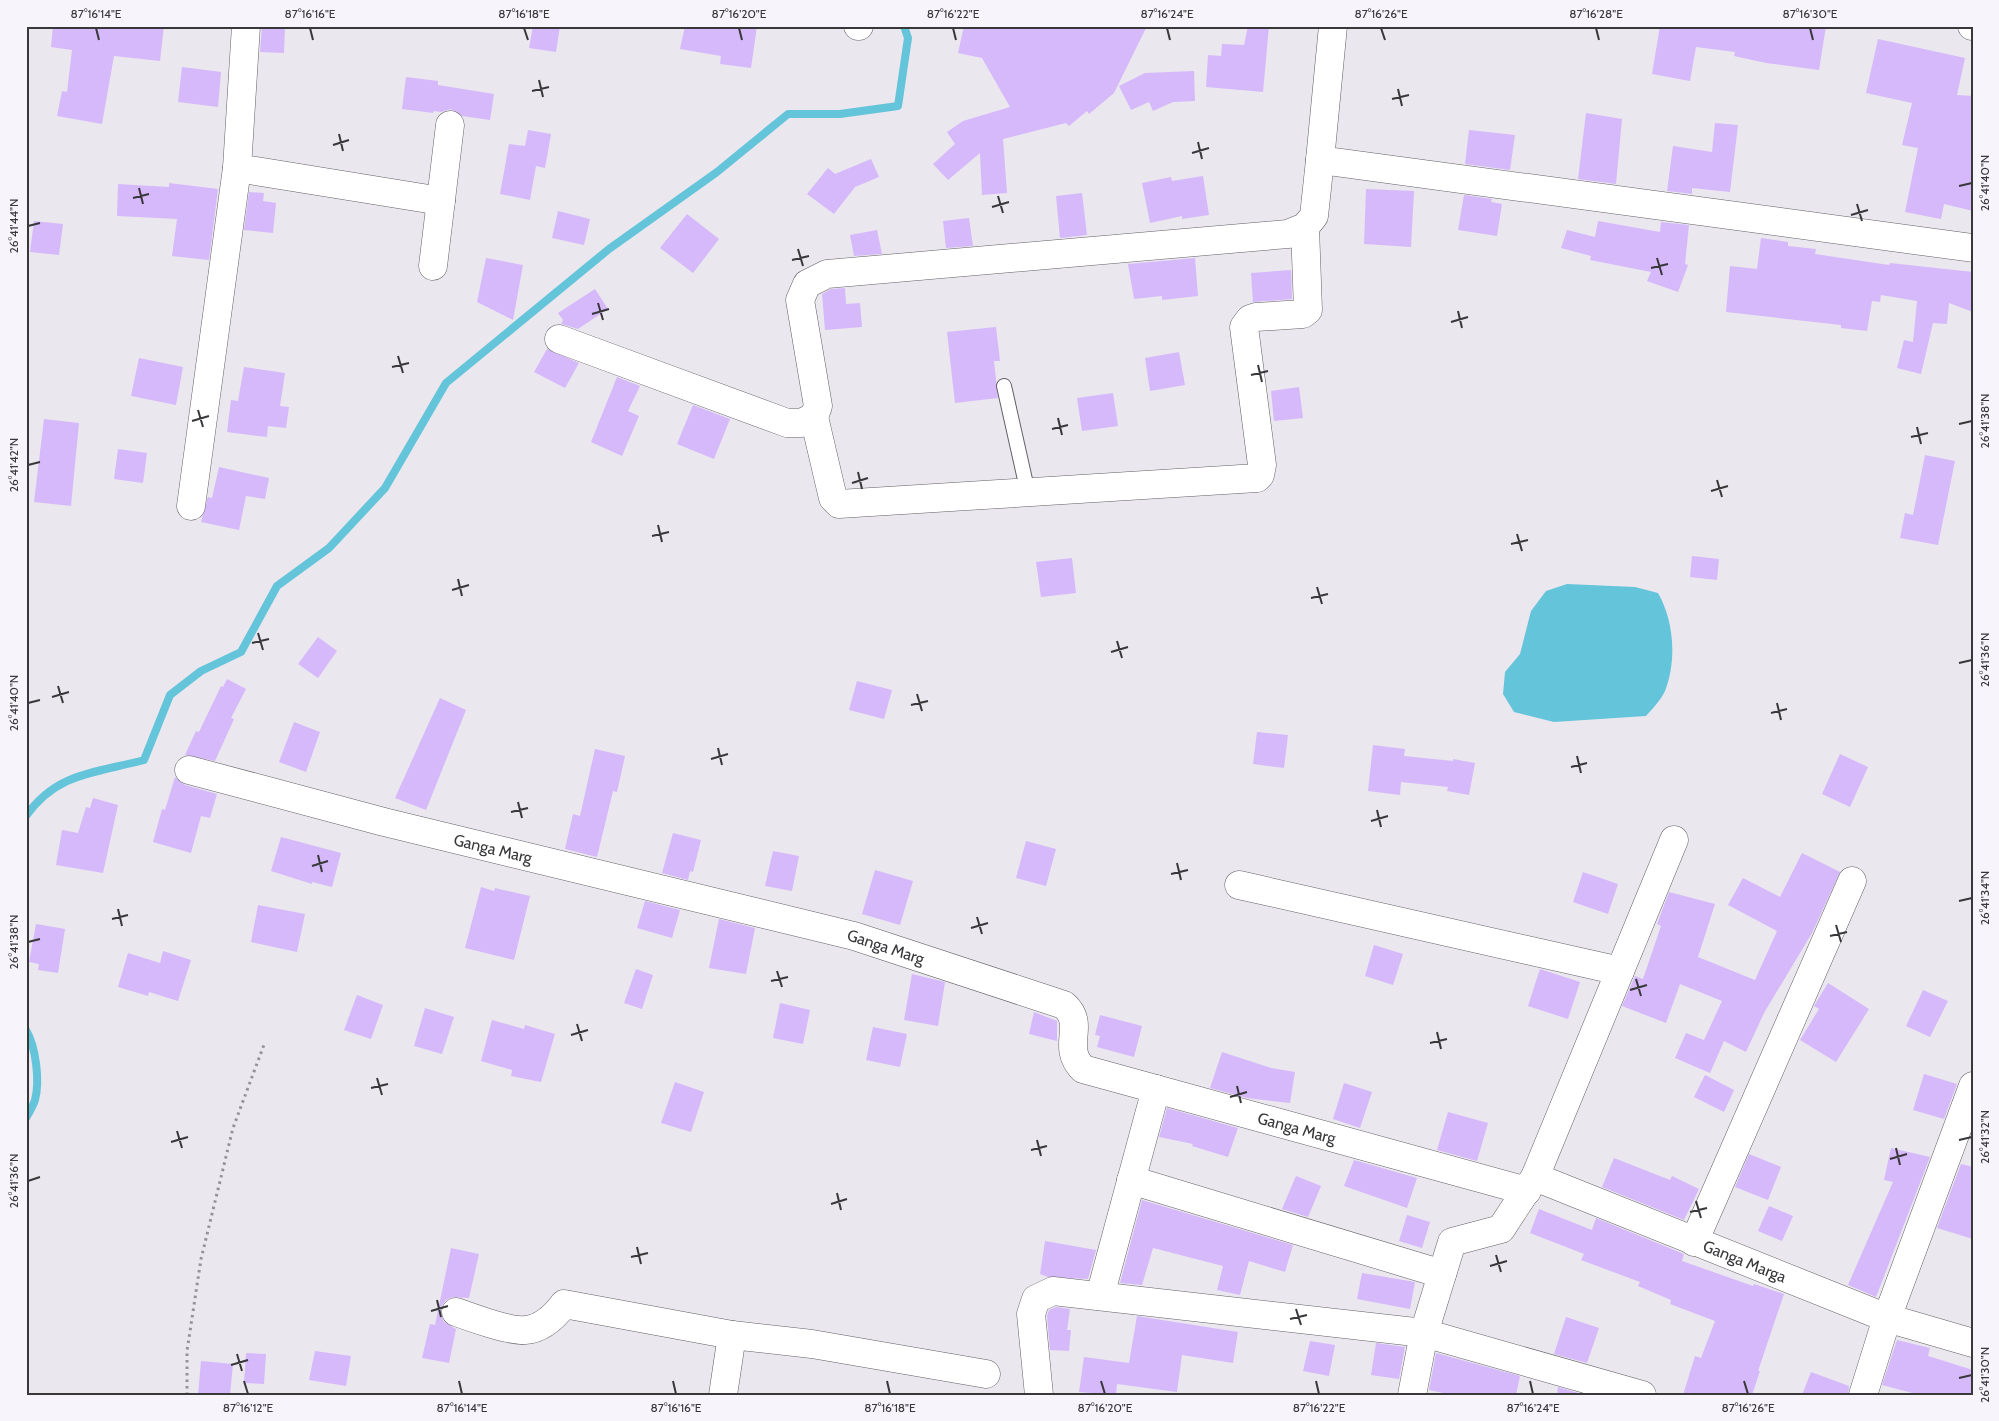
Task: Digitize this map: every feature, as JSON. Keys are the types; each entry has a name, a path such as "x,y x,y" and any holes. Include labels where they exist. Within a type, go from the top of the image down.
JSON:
{"street":[{"path":"191,506 237,168 246,26"},
{"path":"1305,227 1308,310 1303,314 1256,317 1250,319 1244,327 1262,465 1262,470 1257,478 839,504 833,498 814,417 818,406 800,300 807,284 827,274 1288,234 1305,227 1314,216 1333,26"},
{"path":"433,266 450,125"},
{"path":"1320,160 1973,248"},
{"path":"237,168 441,200"},
{"path":"559,339 788,423 802,423 814,417"},
{"name":"Ganga Marg","path":"189,770 384,822 854,936 1064,1005 1071,1010 1074,1018 1073,1050 1075,1061 1083,1069 1531,1184"},
{"path":"1412,1395 1424,1333 1452,1242 1500,1229 1531,1184 1674,840"},
{"path":"1694,1242 1852,881"},
{"path":"1239,885 1620,971"},
{"path":"1863,1395 1887,1318 1973,1086"},
{"path":"1100,1296 1156,1089"},
{"path":"1131,1180 1442,1274"},
{"name":"Ganga Marga","path":"1531,1184 1694,1242 1887,1318 1973,1343"},
{"path":"1040,1395 1031,1314 1036,1299 1053,1291 1424,1333 1642,1395"},
{"path":"456,1312 484,1322 525,1330 553,1319 564,1304 732,1335 812,1344 986,1374"},
{"path":"723,1395 732,1335"}],"lane":[{"path":"1004,386 1028,493"}],"path":[{"path":"187,1395 187,1350 201,1259 233,1128 265,1042"}],"water":[{"path":"1567,584 1635,587 1658,593 1668,616 1672,641 1671,667 1665,691 1646,716 1554,722 1514,712 1503,694 1505,672 1520,654 1531,611 1546,591"}],"building":[{"path":"53,26 164,26 160,61 114,56 102,124 57,116 62,91 67,92 72,50 51,47"},
{"path":"262,26 285,27 284,53 260,52"},
{"path":"533,26 560,26 556,52 529,48"},
{"path":"685,26 757,26 751,68 720,64 721,56 680,49"},
{"path":"964,26 1147,26 1114,93 1089,114 1087,111 1069,126 1066,123 1003,139 1007,193 982,195 980,153 948,180 933,164 955,144 947,132 963,121 1010,107 982,58 958,53"},
{"path":"1248,26 1269,26 1263,92 1206,87 1208,55 1221,56 1222,44 1244,45"},
{"path":"1660,26 1826,26 1819,70 1766,63 1734,56 1735,52 1696,47 1690,81 1652,74"},
{"path":"1878,39 1965,58 1957,95 1973,96 1973,211 1944,204 1941,219 1905,212 1918,148 1902,145 1912,103 1866,93"},
{"path":"182,67 221,72 218,107 178,102"},
{"path":"1194,71 1195,101 1173,102 1153,111 1149,102 1131,110 1119,86 1145,73"},
{"path":"406,77 438,81 438,85 494,94 490,120 462,116 451,109 441,112 434,111 433,113 402,109"},
{"path":"1586,113 1622,119 1616,184 1578,179"},
{"path":"1715,123 1738,125 1730,192 1692,188 1692,194 1667,191 1673,146 1712,152"},
{"path":"528,130 551,134 545,168 536,166 530,200 500,194 509,144 525,146"},
{"path":"1469,130 1515,135 1510,170 1465,164"},
{"path":"871,159 879,177 855,187 834,214 807,194 828,168 835,174"},
{"path":"1203,176 1209,215 1182,219 1182,216 1150,223 1142,183 1171,177 1172,181"},
{"path":"169,183 218,189 209,260 172,256 177,219 117,216 118,184 169,187"},
{"path":"1366,189 1414,191 1411,247 1364,244"},
{"path":"249,192 264,193 263,201 276,203 273,233 244,230"},
{"path":"1082,193 1087,235 1060,238 1056,196"},
{"path":"1464,195 1492,199 1491,202 1502,204 1497,236 1458,230"},
{"path":"558,211 590,219 584,245 552,238"},
{"path":"687,214 719,239 693,273 660,248"},
{"path":"969,218 973,246 946,248 943,221"},
{"path":"34,221 63,224 59,255 30,252"},
{"path":"1598,221 1660,232 1661,222 1689,225 1685,264 1688,265 1678,292 1647,281 1651,272 1590,260 1591,256 1561,248 1567,230 1595,237"},
{"path":"877,230 882,254 854,256 850,235"},
{"path":"1761,238 1788,242 1788,246 1816,249 1815,254 1889,265 1890,263 1973,272 1973,312 1949,303 1947,324 1933,323 1921,374 1897,368 1904,340 1913,342 1917,301 1881,295 1880,302 1872,301 1867,331 1841,328 1841,325 1726,312 1730,266 1757,269"},
{"path":"486,258 523,265 513,320 477,302"},
{"path":"1195,258 1198,296 1162,300 1162,296 1134,299 1128,264"},
{"path":"1291,270 1292,299 1253,302 1251,273"},
{"path":"845,288 846,304 860,303 862,327 825,330 822,294 831,289"},
{"path":"595,289 608,309 578,329 561,324 563,320 558,313"},
{"path":"996,327 1000,361 994,361 998,398 955,403 947,332"},
{"path":"547,349 579,363 565,388 534,372"},
{"path":"1179,352 1185,385 1150,391 1145,358"},
{"path":"139,358 183,367 176,405 131,396"},
{"path":"244,367 285,373 280,406 289,407 286,428 268,426 267,437 227,432 231,400 238,401"},
{"path":"617,377 640,386 628,411 639,416 622,456 591,442"},
{"path":"1299,387 1303,418 1274,421 1271,391"},
{"path":"1113,393 1118,426 1082,431 1077,398"},
{"path":"693,405 730,419 714,459 677,444"},
{"path":"44,419 79,423 71,506 34,502"},
{"path":"118,449 147,453 143,483 114,479"},
{"path":"1925,455 1955,461 1938,545 1900,538 1905,513 1913,515"},
{"path":"219,467 269,478 265,499 246,496 239,530 201,522 208,497 212,498"},
{"path":"1692,556 1719,559 1717,580 1690,577"},
{"path":"1072,558 1076,593 1041,597 1036,562"},
{"path":"318,637 337,651 318,678 298,664"},
{"path":"227,679 246,689 231,718 234,719 215,761 185,755 196,731 199,732 221,686 223,687"},
{"path":"857,681 892,690 884,719 849,710"},
{"path":"440,698 466,710 426,810 395,798"},
{"path":"294,722 320,732 306,772 279,762"},
{"path":"1257,732 1288,735 1284,768 1253,764"},
{"path":"1373,745 1405,749 1404,756 1453,761 1453,759 1475,763 1469,795 1447,791 1448,787 1401,782 1400,795 1368,791"},
{"path":"595,749 625,756 617,792 613,791 597,857 565,849 573,814 580,816"},
{"path":"1840,754 1868,767 1850,807 1822,794"},
{"path":"175,777 185,785 217,794 210,818 201,816 191,853 153,842 162,809 165,810"},
{"path":"93,798 118,805 103,873 56,865 62,830 78,833 86,807 90,808"},
{"path":"673,833 701,840 693,872 690,871 688,880 662,873"},
{"path":"281,837 341,853 332,887 312,882 312,884 271,871"},
{"path":"1026,841 1056,849 1046,886 1016,878"},
{"path":"773,851 799,856 792,891 765,886"},
{"path":"1802,853 1840,872 1812,933 1764,1013 1746,1052 1724,1041 1710,1073 1675,1058 1686,1033 1704,1040 1722,1001 1680,984 1666,1023 1622,1006 1635,976 1643,979 1661,926 1657,924 1669,892 1715,904 1698,957 1755,980 1777,931 1728,905 1743,878 1780,897"},
{"path":"875,870 913,881 900,925 862,914"},
{"path":"1583,872 1618,884 1608,914 1573,902"},
{"path":"481,887 494,891 495,888 530,896 514,960 465,948"},
{"path":"645,901 680,910 672,938 637,928"},
{"path":"258,905 305,914 297,952 251,942"},
{"path":"719,919 755,928 746,974 709,968"},
{"path":"36,924 65,929 58,973 38,970 39,964 29,962"},
{"path":"1374,945 1403,954 1393,985 1365,976"},
{"path":"163,951 191,960 178,1001 149,992 148,996 118,987 128,953 160,963"},
{"path":"636,969 653,975 642,1009 624,1003"},
{"path":"1540,969 1580,982 1568,1019 1528,1006"},
{"path":"912,974 945,982 938,1026 904,1020"},
{"path":"1828,983 1869,1009 1836,1062 1800,1040 1819,1009 1814,1006"},
{"path":"1923,990 1948,1001 1930,1037 1906,1026"},
{"path":"357,995 383,1005 371,1039 344,1030"},
{"path":"780,1003 810,1010 803,1044 773,1038"},
{"path":"425,1008 454,1017 442,1054 414,1046"},
{"path":"1034,1012 1057,1021 1057,1041 1029,1034"},
{"path":"1100,1015 1142,1026 1134,1057 1097,1047 1100,1036 1095,1035"},
{"path":"492,1020 524,1029 525,1025 555,1034 541,1082 511,1076 512,1070 481,1061"},
{"path":"873,1027 907,1034 900,1067 866,1060"},
{"path":"1222,1052 1271,1068 1295,1072 1290,1103 1247,1098 1210,1088"},
{"path":"1924,1074 1957,1084 1944,1119 1913,1110"},
{"path":"1705,1075 1734,1090 1724,1112 1694,1097"},
{"path":"675,1082 704,1092 691,1132 661,1123"},
{"path":"1344,1083 1372,1092 1360,1128 1333,1119"},
{"path":"1167,1108 1238,1128 1228,1157 1192,1146 1193,1144 1159,1137"},
{"path":"1448,1112 1488,1123 1477,1161 1437,1150"},
{"path":"1891,1148 1930,1157 1876,1297 1848,1285 1893,1182 1884,1180"},
{"path":"1749,1154 1781,1167 1768,1200 1735,1187"},
{"path":"1614,1158 1670,1180 1672,1176 1699,1189 1684,1220 1602,1187"},
{"path":"1354,1160 1417,1178 1407,1208 1344,1186"},
{"path":"1961,1164 1973,1167 1973,1239 1937,1228"},
{"path":"1296,1176 1321,1186 1308,1217 1282,1209"},
{"path":"1142,1200 1293,1245 1285,1272 1249,1261 1240,1295 1217,1290 1223,1266 1153,1248 1142,1285 1120,1283"},
{"path":"1769,1206 1793,1216 1782,1241 1758,1231"},
{"path":"1539,1209 1592,1230 1596,1218 1684,1254 1682,1261 1753,1286 1754,1284 1784,1294 1758,1371 1760,1371 1752,1395 1683,1395 1695,1356 1701,1358 1715,1321 1670,1304 1671,1300 1638,1286 1640,1282 1581,1260 1584,1254 1530,1233"},
{"path":"1407,1215 1430,1222 1422,1248 1399,1241"},
{"path":"1045,1241 1096,1250 1088,1279 1048,1277 1040,1274"},
{"path":"451,1248 479,1254 469,1298 453,1297 446,1300 441,1307 444,1322 456,1329 449,1363 422,1358 430,1324 435,1325"},
{"path":"1362,1273 1415,1282 1410,1309 1357,1299"},
{"path":"1056,1307 1070,1309 1067,1330 1071,1330 1069,1351 1050,1350 1047,1316 1049,1310"},
{"path":"1137,1316 1238,1332 1233,1363 1182,1355 1177,1392 1117,1384 1116,1395 1079,1392 1084,1357 1129,1363"},
{"path":"1566,1317 1599,1328 1587,1363 1554,1354"},
{"path":"1897,1340 1930,1348 1928,1356 1973,1370 1973,1395 1920,1395 1882,1385"},
{"path":"1310,1341 1335,1345 1329,1376 1303,1371"},
{"path":"1376,1343 1405,1347 1399,1379 1371,1375"},
{"path":"315,1351 351,1356 346,1386 309,1380"},
{"path":"246,1353 266,1354 264,1384 244,1383"},
{"path":"1436,1353 1520,1376 1516,1395 1453,1395 1429,1390"},
{"path":"201,1361 233,1364 230,1395 198,1395"},
{"path":"1811,1372 1849,1386 1848,1395 1802,1395"},
{"path":"1558,1387 1578,1393 1577,1395 1557,1395"}],"waterway":[{"path":"26,816 38,801 64,782 79,776 144,760 170,695 201,671 241,652 277,586 329,548 385,488 446,383 609,249 717,172 788,114 840,114 898,106 908,38 904,26"},
{"path":"26,1030 35,1055 37,1074 35,1100 26,1118"}]}
